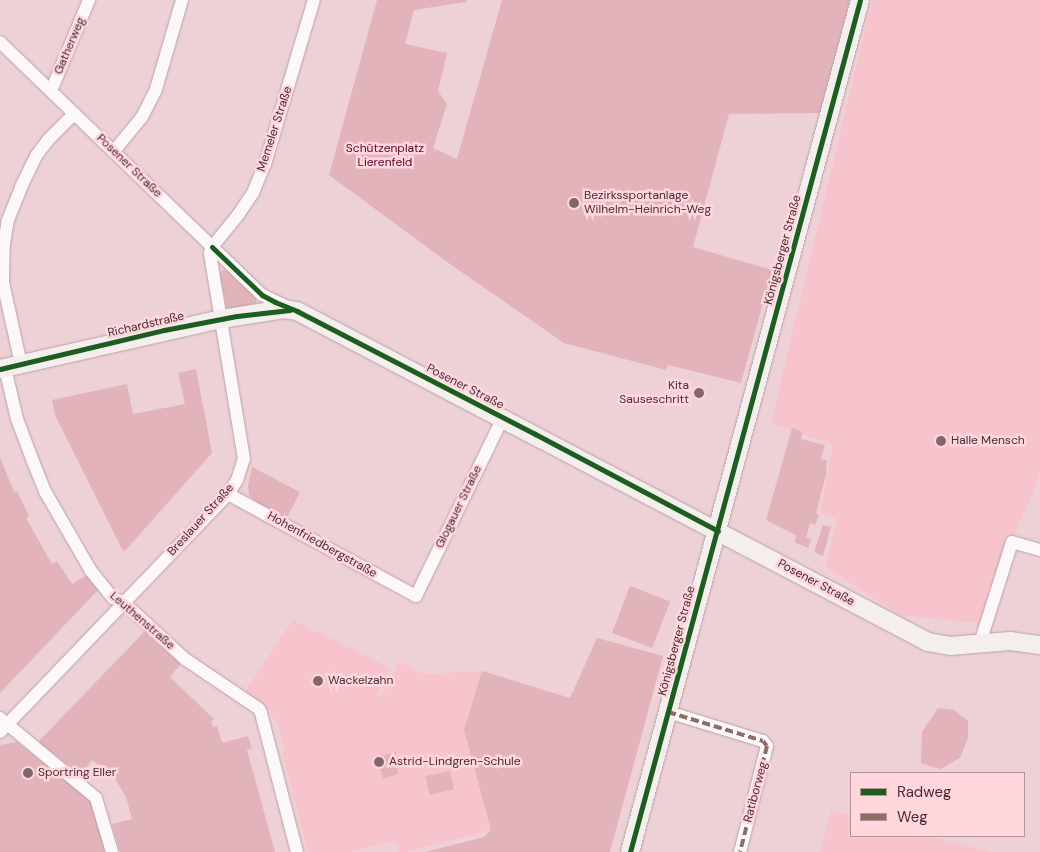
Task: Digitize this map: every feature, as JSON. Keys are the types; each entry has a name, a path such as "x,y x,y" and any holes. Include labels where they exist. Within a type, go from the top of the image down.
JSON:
{"street":[{"name":"Gatherweg","path":"51,91 89,0"},
{"path":"114,151 142,117 156,89 182,0"},
{"name":"Memeler Straße","path":"212,247 238,215 253,192 265,164 314,0"},
{"name":"Königsberger Straße","path":"630,852 860,0"},
{"name":"Posener Straße","path":"0,42 262,295 297,311 503,418 928,642 950,646 1010,641 1040,645"},
{"name":"Leuthenstraße","path":"74,114 48,140 36,156 4,221 3,283 8,367 17,418 46,493 91,571 113,598 123,602 187,661 259,709 297,852"},
{"name":"Breslauer Straße","path":"2,725 228,494 237,480 244,459 210,259 212,247"},
{"name":"Richardstraße","path":"8,367 221,319 284,309 297,311"},
{"name":"Glogauer Straße","path":"416,596 503,418"},
{"name":"Hohenfriedbergstraße","path":"228,494 416,596"},
{"path":"980,643 1012,542 1040,550"},
{"name":"Ratiborweg","path":"668,712 763,741 767,746 740,852"},
{"path":"2,725 96,798 112,852"}],"shaded area":[{"path":"872,0 1040,0 1040,471 1036,485 1010,543 984,624 899,615 826,567 837,519 820,513 833,445 771,423"},
{"name":"Astrid-Lindgren-Schule","path":"293,620 390,668 377,696 384,692 399,661 425,674 482,671 464,730 491,830 406,852 399,852 397,845 393,841 350,852 308,852 282,753 285,752 277,723 264,705 244,693"},
{"path":"831,811 850,816 850,837 932,837 992,852 820,852"}],"green space":[{"name":"Bezirkssportanlage Wilhelm-Heinrich-Weg","path":"377,0 467,0 466,2 414,10 405,44 447,53 438,91 447,104 433,148 457,159 502,0 850,0 820,113 729,114 693,247 772,270 741,383 668,365 666,370 564,343 450,264 329,175"},
{"path":"223,270 227,271 256,298 256,303 230,309 227,307 219,273"},
{"path":"196,369 212,453 125,551 122,549 55,415 52,400 127,384 133,414 185,404 178,373"},
{"path":"792,428 803,432 801,439 825,445 821,459 827,460 826,475 816,513 819,515 815,525 810,523 806,538 811,539 808,548 794,542 797,536 766,520"},
{"path":"0,457 14,492 17,491 29,516 26,518 52,564 57,561 72,584 87,575 98,590 0,693"},
{"path":"252,467 300,492 287,518 256,502 249,495 248,486"},
{"path":"823,525 831,527 823,556 814,552"},
{"path":"630,586 670,601 652,648 612,633"},
{"path":"144,632 181,664 170,677 214,719 211,722 213,727 217,726 222,743 248,736 252,748 247,750 275,852 120,852 112,824 132,819 126,797 115,779 92,760 81,775 38,742"},
{"path":"597,638 663,656 610,852 425,852 484,837 491,830 464,730 482,671 570,698"},
{"path":"938,708 954,710 968,721 968,738 960,758 940,769 921,763 922,732"},
{"name":"Sportring Eller","path":"17,742 92,801 106,852 0,852 0,745"},
{"path":"396,752 398,774 383,779 377,757"},
{"path":"450,771 454,790 429,795 426,776"}],"marked path":[{"path":"668,712 763,741 767,746 740,852"}],"cycle path":[{"path":"630,852 860,0"},
{"path":"212,247 262,295 297,311 535,434 718,531"},
{"path":"0,369 164,330 237,316 290,310"}],"place":[{"name":"Bezirkssportanlage Wilhelm-Heinrich-Weg","path":"574,203"},
{"name":"Kita Sauseschritt","path":"699,393"},
{"name":"Halle Mensch","path":"941,441"},
{"name":"Wackelzahn","path":"318,681"},
{"name":"Astrid-Lindgren-Schule","path":"379,762"},
{"name":"Sportring Eller","path":"28,773"}],"park label":[{"name":"Schützenplatz Lierenfeld","path":"385,156"}]}
